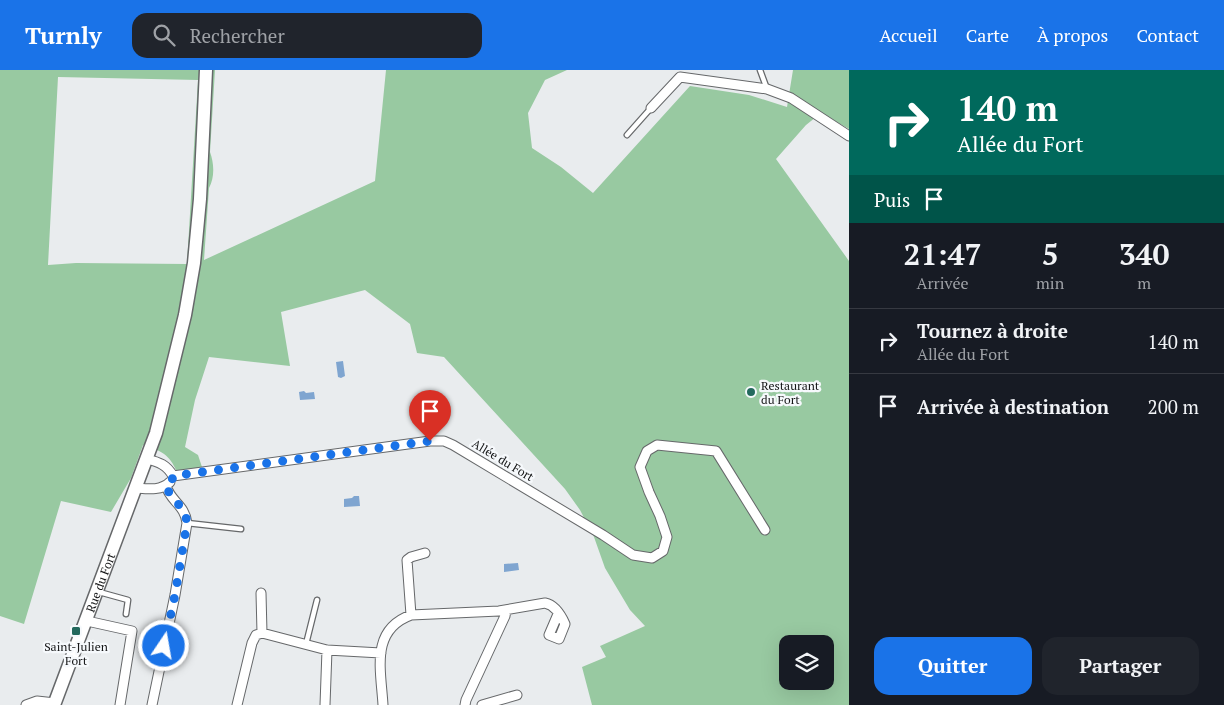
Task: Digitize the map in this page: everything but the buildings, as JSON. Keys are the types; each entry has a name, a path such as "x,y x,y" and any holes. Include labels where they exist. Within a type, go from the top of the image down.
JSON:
{"main road":[{"name":"Rue du Fort","path":"55,704 147,460 156,433 185,316 194,264 206,70"}],"street":[{"path":"651,108 680,77 767,89 791,98 849,136"},
{"name":"Allée du Fort","path":"173,476 430,441 444,441 603,534 633,555 652,558 663,551 667,537 640,467 647,450 657,445 716,451 765,530"},
{"path":"137,488 166,486 172,480 173,476 169,469 159,463 147,460"},
{"path":"152,705 175,595 187,523 186,513 170,494 166,486"},
{"path":"411,615 407,560 425,553"},
{"path":"261,593 262,633"},
{"path":"383,705 380,653 384,638 400,619 411,615 506,610 545,602 551,604 558,614"},
{"path":"465,705 506,610"},
{"path":"87,621 132,631 120,705"},
{"path":"237,705 252,643 256,635 262,633 327,650 380,653"},
{"path":"325,705 327,650"},
{"path":"482,705 517,695"},
{"path":"26,705 37,701 55,704"}],"lane":[{"path":"760,70 767,89"},
{"path":"627,136 651,108"},
{"path":"187,523 241,529"},
{"path":"97,592 128,600 126,614"},
{"path":"306,644 317,600"}],"green space":[{"path":"0,70 215,70 210,152 213,175 209,188 204,260 375,181 386,70 567,70 545,80 528,113 532,148 561,167 593,193 690,86 749,95 787,107 793,70 849,70 849,129 821,113 806,125 776,159 849,261 849,705 592,705 582,667 606,657 600,646 645,626 630,610 605,568 594,537 580,510 565,489 444,357 417,353 410,324 365,290 281,312 290,366 209,357 195,400 185,447 198,455 202,467 177,472 168,457 155,449 143,445 131,478 111,512 61,501 24,624 0,616","holes":["58,77 198,80 187,264 76,263 48,265"]}],"water":[{"path":"343,361 345,376 341,378 338,377 336,362"},
{"path":"304,391 306,393 314,392 315,399 300,400 299,392"},
{"path":"359,496 360,506 344,507 344,499"},
{"path":"518,563 519,570 504,572 504,564"}],"place":[{"name":"Restaurant du Fort","path":"751,392"},
{"name":"Saint-Julien Fort","path":"76,631"}],"route":[{"path":"164,646 187,523 186,513 167,490 166,486 173,476 430,441"}]}
